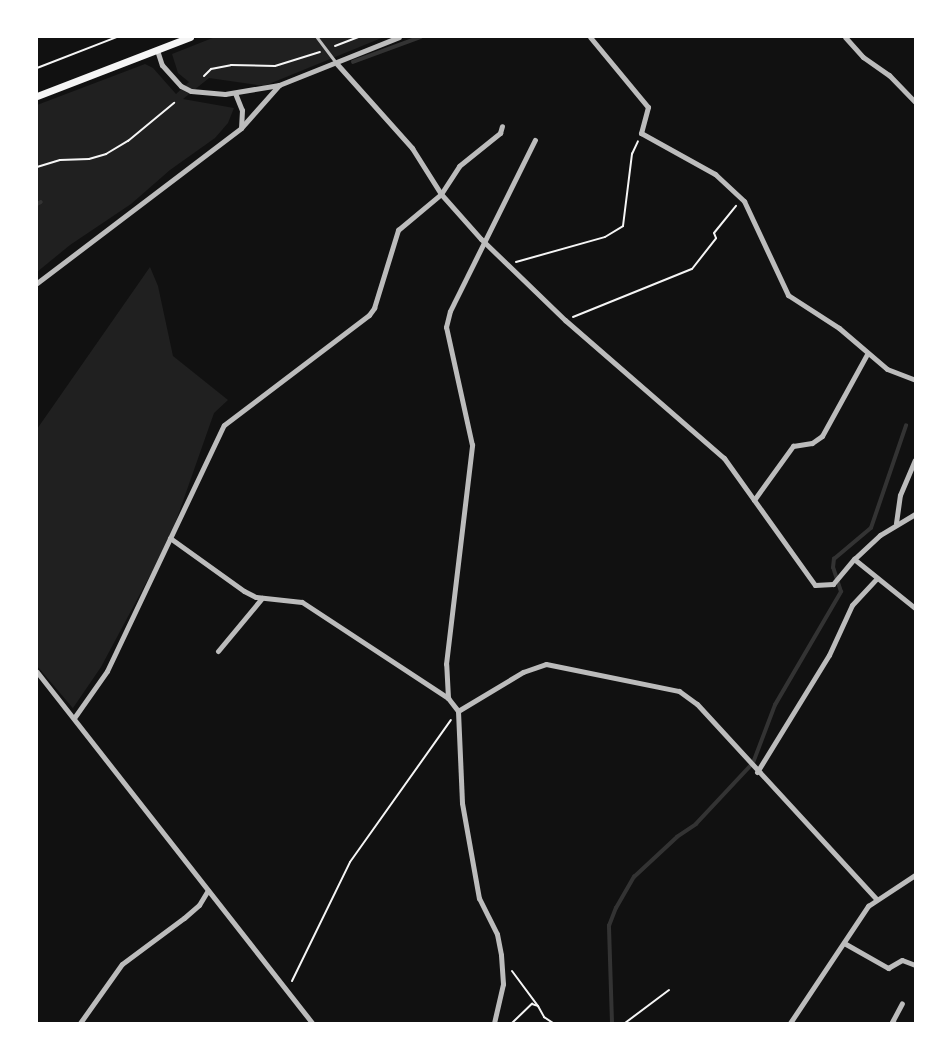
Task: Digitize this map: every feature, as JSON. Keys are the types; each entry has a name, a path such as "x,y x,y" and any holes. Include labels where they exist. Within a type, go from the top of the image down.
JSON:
{"main road":[{"path":"37,96 190,37"}],"street":[{"path":"157,50 162,65 181,86 198,92 235,93 279,85 399,37"},
{"path":"590,37 648,107 641,133 715,174 742,200 788,295 839,328 887,369 915,380"},
{"path":"845,37 863,57 889,75 915,102"},
{"path":"337,64 412,148 441,194 485,243 565,320 724,458 815,584 820,587 833,584 854,559 896,524 915,514"},
{"path":"37,283 241,128 279,85"},
{"path":"235,93 242,110 241,128"},
{"path":"74,718 107,671 224,425 369,315 374,308 398,230 441,194 459,166 500,133 502,126"},
{"path":"447,698 446,664 472,445 446,327 450,311 535,140"},
{"path":"754,500 793,446 812,443 822,436 867,354"},
{"path":"896,524 900,495 915,460"},
{"path":"170,538 244,591 262,598 302,602 447,698 458,711 462,803 479,898 498,934 503,984 494,1023"},
{"path":"854,559 915,608"},
{"path":"757,772 829,655 852,605 876,579"},
{"path":"218,651 262,598"},
{"path":"458,711 523,672 546,664 679,691 696,704 876,899"},
{"path":"37,672 312,1023"},
{"path":"790,1023 876,899 915,875"},
{"path":"80,1023 122,964 184,918 199,905 208,890"},
{"path":"844,943 888,968 902,960 915,965"},
{"path":"894,1023 892,1022 902,1003"}],"lane":[{"path":"317,37 337,64"}],"path":[{"path":"37,68 117,37"},
{"path":"204,76 211,69 221,67 275,66 358,37"},
{"path":"37,167 68,158 89,159 106,154 128,141 174,103"},
{"path":"507,264 605,237 623,226 632,154 641,133"},
{"path":"565,320 692,269 716,238 714,233 742,200"},
{"path":"287,991 350,863 458,711"},
{"path":"501,961 529,990 538,1006 553,1023"},
{"path":"625,1023 669,990"},
{"path":"512,1023 527,1006 538,1006"}],"shaded area":[{"path":"215,37 384,37 264,86 209,78 183,99 234,108 228,123 215,138 170,170 131,204 70,245 37,272 37,105 145,64 153,68 176,94 189,82 178,73 172,54"},
{"path":"150,267 158,286 173,356 228,400 214,413 170,538 101,667 73,708 77,713 37,666 37,429"}],"waterway":[{"path":"353,62 421,37"},
{"path":"37,204 41,202"},
{"path":"612,1023 609,926 616,908 634,877 677,837 696,824 753,763 775,705 841,592 833,568 834,559 871,528 906,426"}]}
